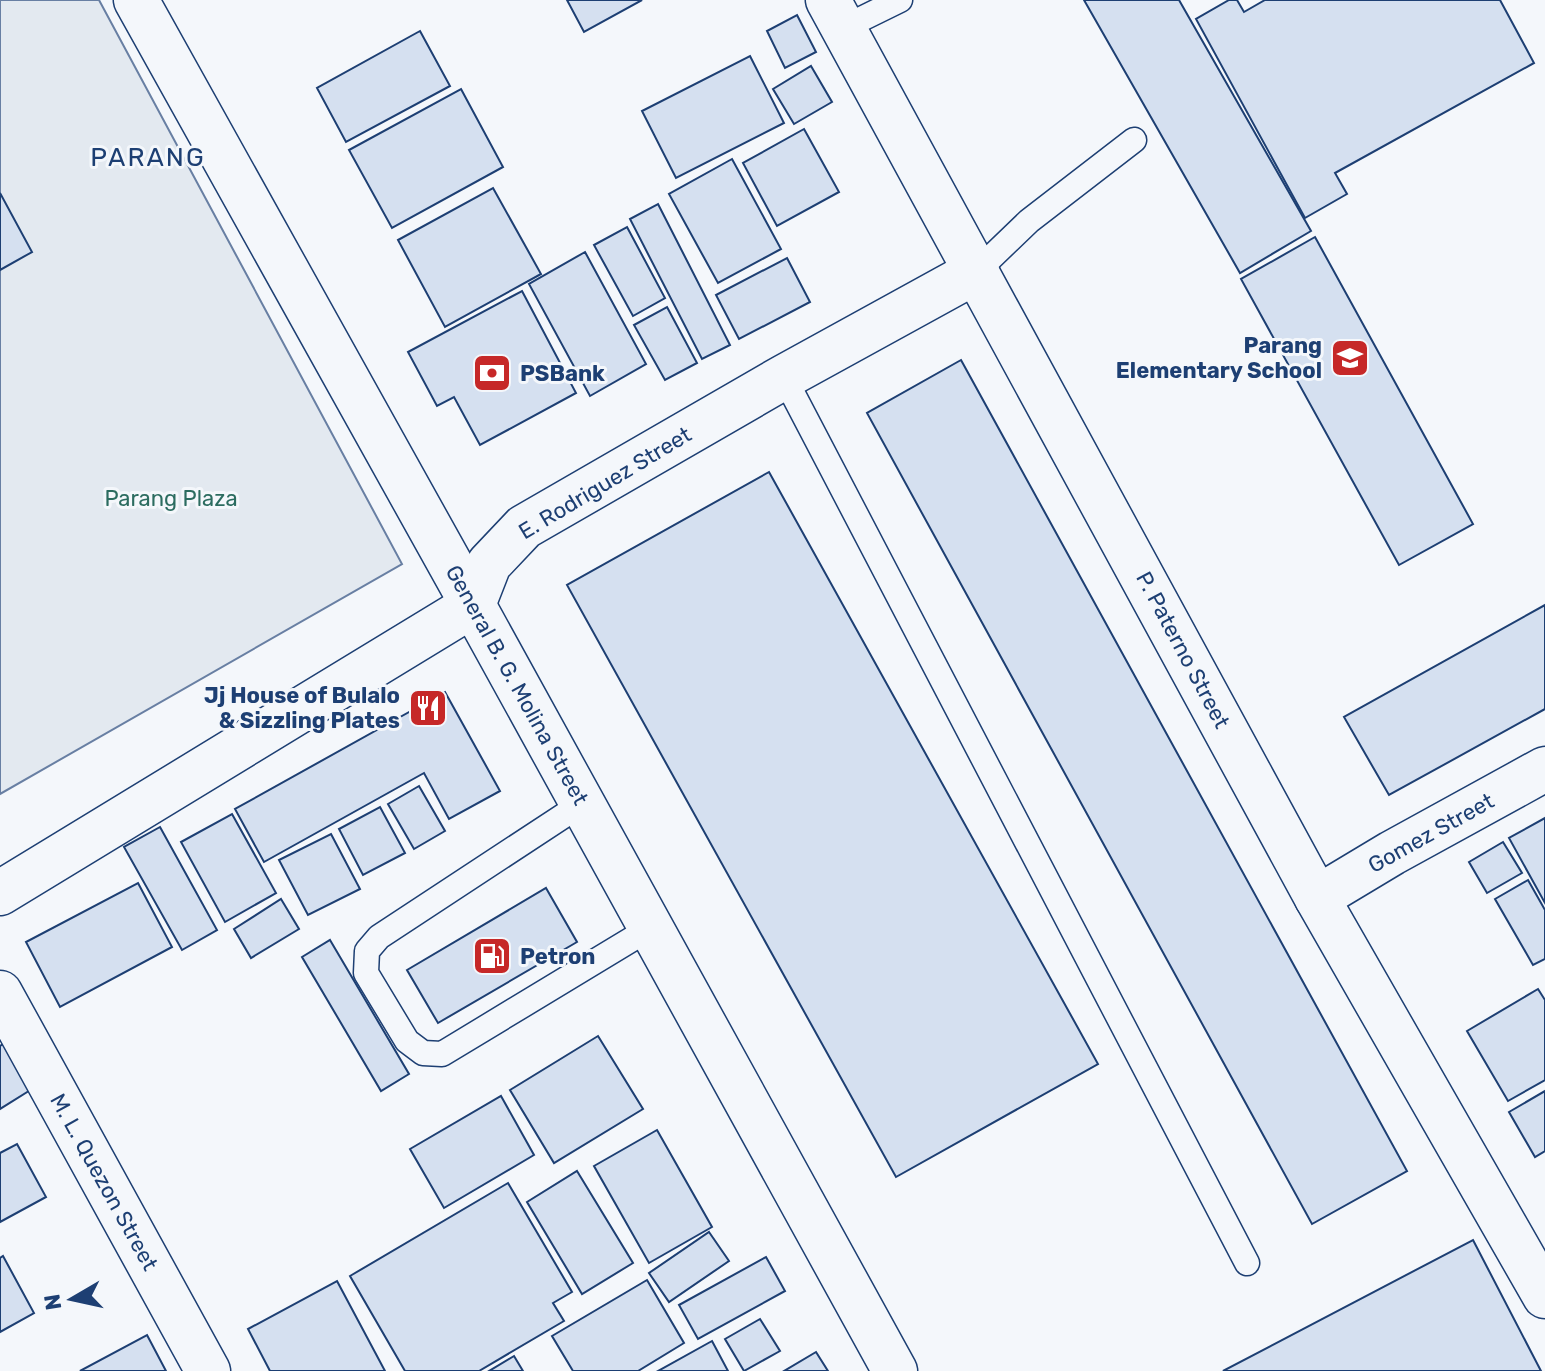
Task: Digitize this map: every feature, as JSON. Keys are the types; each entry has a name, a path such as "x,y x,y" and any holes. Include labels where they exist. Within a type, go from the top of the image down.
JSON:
{"street":[{"name":"General B. G. Molina Street","path":"136,0 652,927 895,1371"},
{"name":"P. Paterno Street","path":"836,14 1317,898 1545,1296"},
{"name":"E. Rodriguez Street","path":"473,605 489,564 524,527 784,377 977,271"},
{"path":"0,893 473,605"},
{"name":"Gomez Street","path":"1317,898 1545,769"},
{"name":"M. L. Quezon Street","path":"0,993 208,1371"}],"lane":[{"path":"836,14 900,0"},
{"name":"E. Rodriguez Street","path":"977,271 1029,221 1134,140"},
{"path":"784,377 1247,1263"},
{"path":"583,803 379,937 367,951 366,973 407,1041 423,1053 442,1054 652,927"}],"green space":[{"name":"Parang Plaza","path":"0,0 99,0 402,564 0,794"}],"building":[{"path":"567,0 642,0 584,32"},
{"path":"1084,0 1179,0 1311,231 1240,273"},
{"path":"1229,0 1237,0 1244,12 1265,0 1500,0 1534,63 1335,173 1347,194 1305,218 1196,19"},
{"path":"797,15 816,52 785,68 767,31"},
{"path":"420,31 450,86 346,142 317,88"},
{"path":"750,56 784,123 676,178 642,111"},
{"path":"811,66 832,102 794,124 773,89"},
{"path":"461,89 503,167 392,228 349,150"},
{"path":"804,129 839,192 777,226 743,163"},
{"path":"732,159 781,249 718,283 669,194"},
{"path":"493,188 541,274 445,327 398,240"},
{"path":"0,193 32,252 0,270"},
{"path":"658,204 730,345 702,359 630,219"},
{"path":"627,227 665,298 633,316 594,245"},
{"path":"1315,237 1473,524 1399,565 1241,279"},
{"path":"585,252 646,364 590,396 529,284"},
{"path":"787,258 810,302 739,339 716,295"},
{"name":"PSBank","path":"522,291 576,393 480,445 454,397 437,406 408,352"},
{"path":"667,307 697,363 665,380 634,325"},
{"path":"961,360 1407,1171 1312,1224 867,413"},
{"path":"769,472 1098,1064 896,1177 567,585"},
{"path":"1545,605 1545,709 1389,795 1344,717"},
{"path":"445,692 500,791 449,819 424,773 264,862 235,809"},
{"path":"419,786 445,831 414,849 388,804"},
{"path":"380,807 405,853 363,875 339,829"},
{"path":"232,814 276,893 225,922 181,842"},
{"path":"1545,818 1545,903 1509,838"},
{"path":"160,827 217,930 182,950 124,847"},
{"path":"331,834 360,889 308,915 279,860"},
{"path":"1503,842 1522,873 1487,893 1469,862"},
{"path":"1528,880 1545,910 1545,959 1533,965 1495,899"},
{"path":"138,883 172,947 60,1007 26,942"},
{"name":"Petron","path":"546,888 577,942 438,1023 407,970"},
{"path":"281,899 299,929 251,958 234,929"},
{"path":"330,940 409,1074 381,1091 302,957"},
{"path":"1538,989 1545,1000 1545,1080 1508,1101 1467,1031"},
{"path":"598,1036 643,1109 554,1163 510,1090"},
{"path":"5,1043 32,1089 0,1109 0,1046"},
{"path":"1545,1091 1545,1151 1535,1157 1509,1112"},
{"path":"501,1096 534,1155 444,1208 410,1149"},
{"path":"657,1130 712,1227 649,1263 594,1166"},
{"path":"17,1144 46,1197 0,1222 0,1153"},
{"path":"577,1171 633,1263 582,1294 527,1202"},
{"path":"508,1183 572,1292 553,1303 564,1321 479,1371 405,1371 350,1276"},
{"path":"709,1232 729,1261 669,1302 649,1273"},
{"path":"1473,1240 1541,1371 1223,1371"},
{"path":"3,1256 34,1313 0,1332 0,1258"},
{"path":"766,1257 785,1291 698,1339 679,1305"},
{"path":"647,1280 684,1343 638,1371 573,1371 552,1336"},
{"path":"337,1281 385,1371 270,1371 248,1329"},
{"path":"760,1319 780,1351 744,1371 725,1339"},
{"path":"147,1335 166,1371 80,1371"},
{"path":"712,1341 728,1371 658,1371"},
{"path":"816,1352 828,1371 784,1371"},
{"path":"514,1356 523,1371 489,1371"}],"place":[{"name":"Parang Elementary School","path":"1350,358"},
{"name":"PSBank","path":"492,373"},
{"name":"Jj House of Bulalo & Sizzling Plates","path":"428,708"},
{"name":"Petron","path":"492,956"}],"district":[{"name":"PARANG","path":"148,157"}]}
